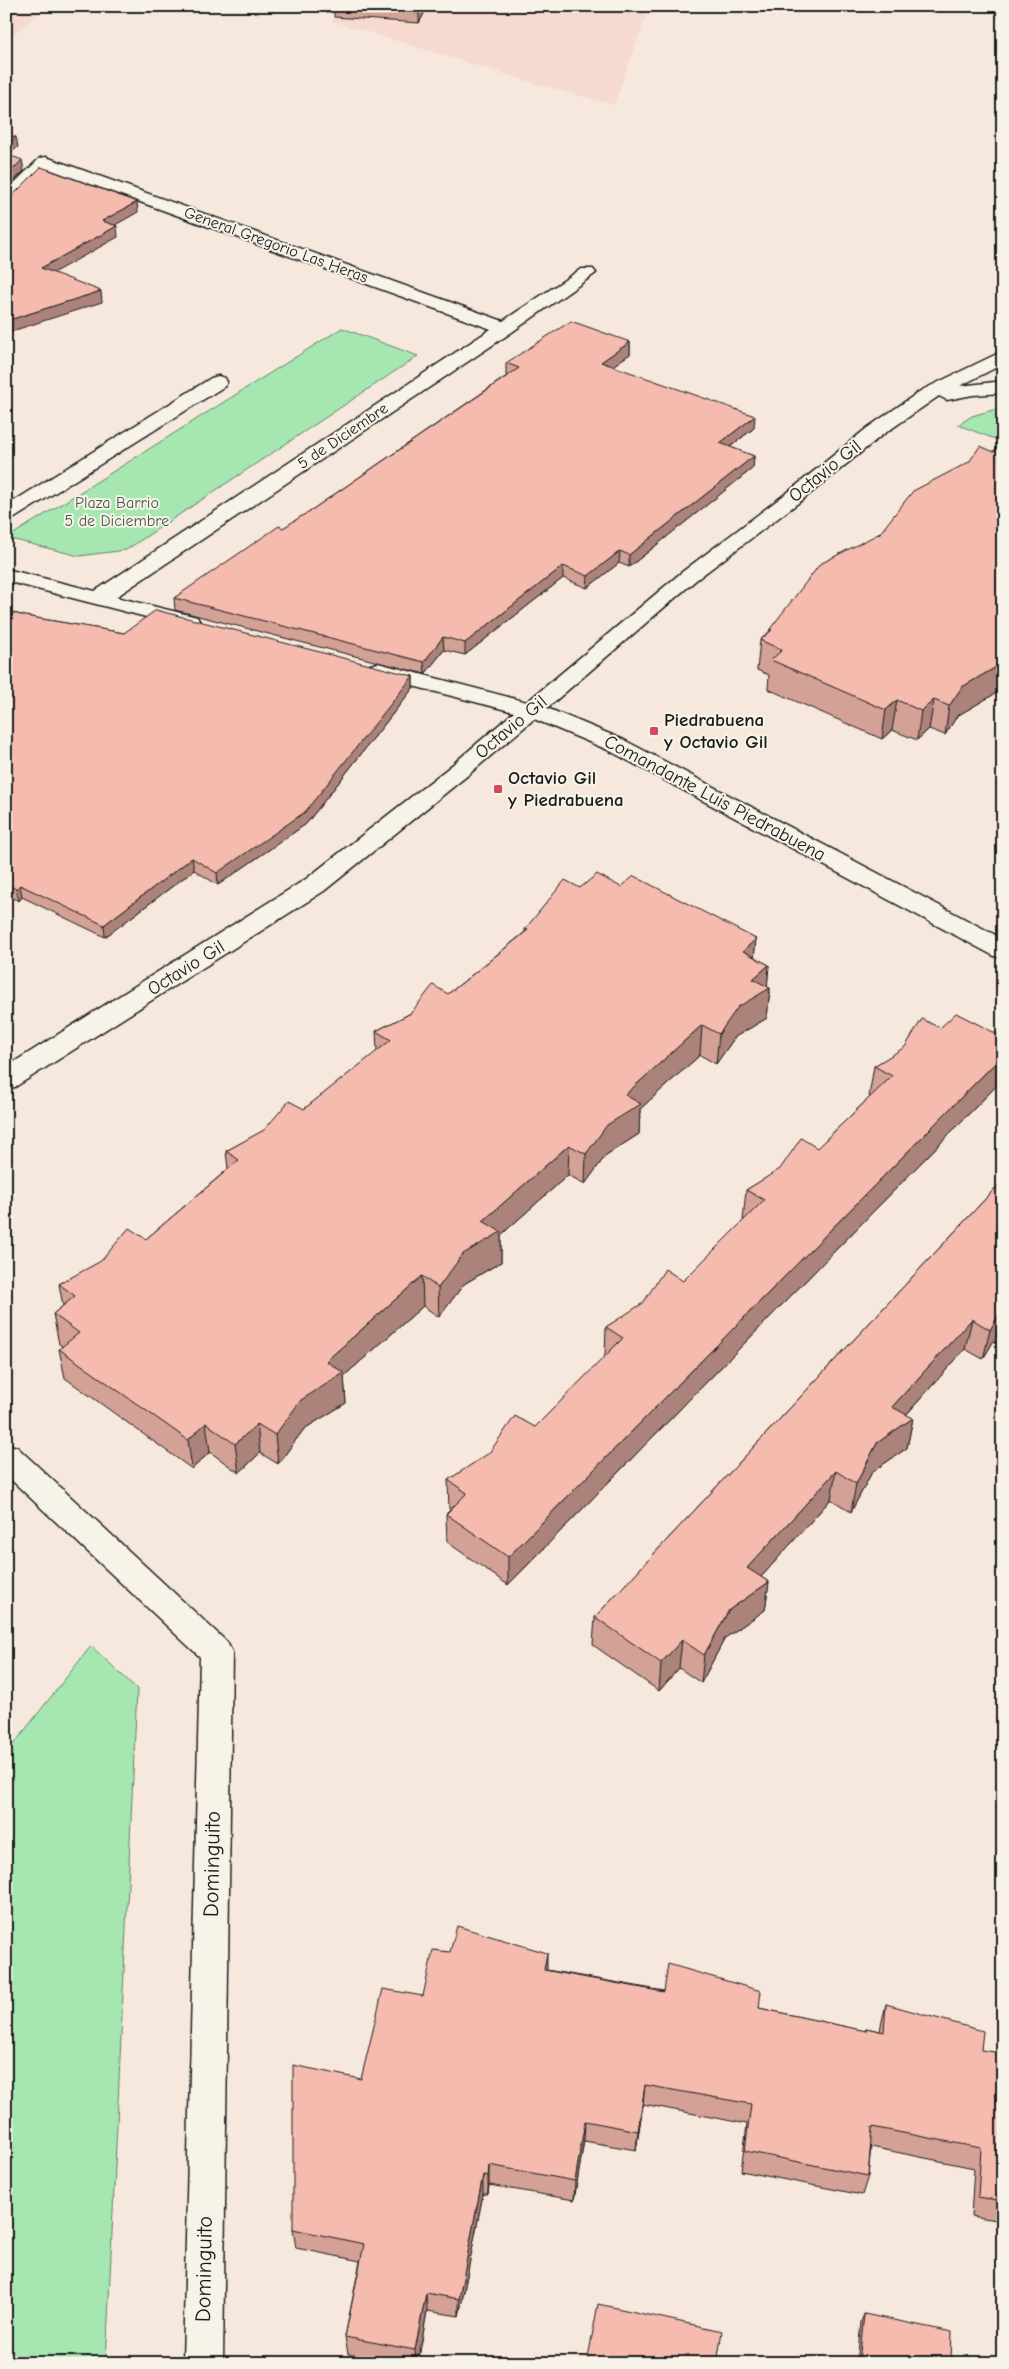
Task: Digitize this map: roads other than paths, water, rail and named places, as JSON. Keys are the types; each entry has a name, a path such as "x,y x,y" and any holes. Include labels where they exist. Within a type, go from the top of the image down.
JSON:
{"street":[{"name":"General Gregorio Las Heras","path":"6,201 46,162 506,328"},
{"name":"5 de Diciembre","path":"98,599 506,328 587,272"},
{"name":"Octavio Gil","path":"6,1080 194,964 315,885 392,826 689,576 776,511 906,409 929,394 1003,357"},
{"path":"6,516 218,382"},
{"path":"906,409 930,399 957,392 1003,387"},
{"path":"6,575 212,628"},
{"name":"Comandante Luis Piedrabuena","path":"354,664 532,710 630,752 1003,950"},
{"name":"Dominguito","path":"6,1456 216,1652 203,2363"}],"place":[{"name":"Piedrabuena y Octavio Gil","path":"654,731"},
{"name":"Octavio Gil y Piedrabuena","path":"498,789"}],"park label":[{"name":"Plaza Barrio 5 de Diciembre","path":"117,512"}]}
